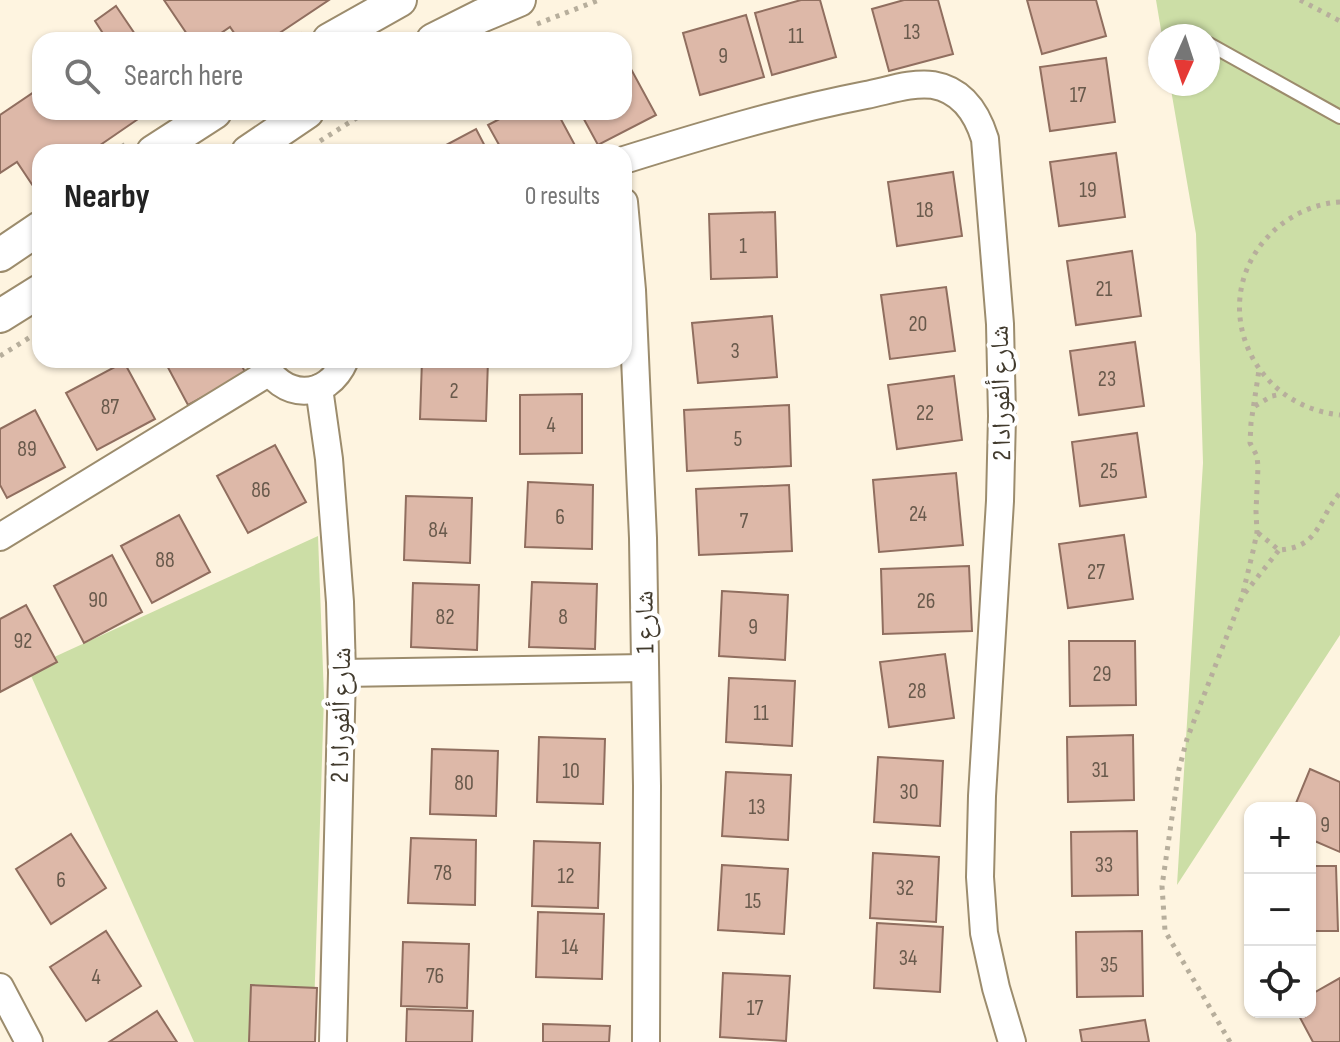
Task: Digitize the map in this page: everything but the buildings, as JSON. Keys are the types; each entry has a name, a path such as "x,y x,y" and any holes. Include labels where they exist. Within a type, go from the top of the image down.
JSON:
{"street":[{"path":"343,32 400,0"},
{"path":"449,32 481,16 526,12"},
{"name":"شارع ألفورادا 2","path":"632,158 813,105 911,86 932,85 951,91 967,103 979,119 985,139 1000,324 1002,416 980,877 984,933 1012,1042"},
{"path":"165,144 203,120"},
{"path":"260,144 295,120"},
{"path":"0,255 32,233"},
{"name":"شارع 1","path":"632,290 643,538 648,874 646,1042"},
{"path":"0,316 32,296"},
{"path":"0,537 263,368"},
{"path":"266,368 279,383 305,391 331,382 342,368"},
{"name":"شارع ألفورادا 2","path":"319,388 336,530 342,673 333,1042"},
{"path":"342,673 645,668"},
{"path":"0,987 29,1042"}],"lane":[{"path":"1220,50 1340,117"}],"path":[{"path":"526,12 599,0"},
{"path":"1300,0 1340,21"},
{"path":"316,144 353,120"},
{"path":"1340,202 1308,209 1287,220 1268,236 1254,255 1244,278 1240,301 1241,326 1247,349 1259,370 1283,394 1300,404 1340,415"},
{"path":"0,356 32,336"},
{"path":"1230,1042 1165,931 1162,886 1179,769 1187,739 1242,597 1257,532 1258,467 1257,456 1250,443 1259,370"},
{"path":"1254,407 1262,400 1283,394"},
{"path":"1257,532 1279,550 1303,544 1313,537 1340,493"},
{"path":"1242,597 1279,550"}],"green space":[{"path":"1156,0 1340,0 1340,635 1177,885 1203,463 1196,234 1172,96 1220,96 1220,24 1160,24"},
{"path":"318,536 324,697 313,1042 194,1042 28,669"}]}
